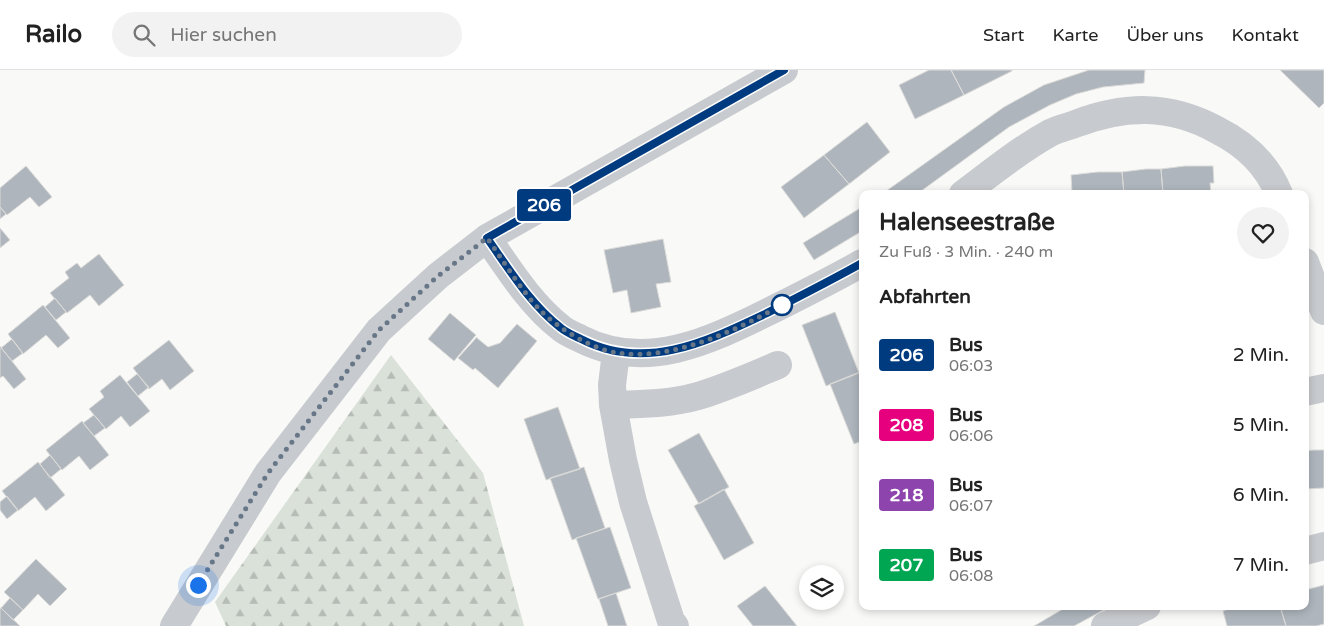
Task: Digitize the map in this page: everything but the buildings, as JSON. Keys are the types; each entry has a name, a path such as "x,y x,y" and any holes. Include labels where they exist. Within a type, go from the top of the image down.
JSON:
{"street":[{"path":"174,626 268,473 379,330 438,276 487,238 784,70"},
{"path":"968,190 1023,150 1052,133 1088,119 1119,111 1152,110 1187,116 1201,121 1233,138 1258,158 1273,178 1278,190"},
{"path":"487,238 540,310 563,330 589,343 616,352 668,351 698,344 774,309 859,265"},
{"path":"1309,272 1324,311"},
{"path":"616,352 612,385 612,406 622,460 633,502 674,626"},
{"path":"612,406 657,404 696,397 726,387 778,365"},
{"path":"1309,391 1324,388"},
{"path":"1309,550 1324,546"},
{"path":"1105,626 1139,610"}],"green space":[{"path":"391,355 483,473 524,626 226,626 215,602"}],"bus line":[{"name":"206","path":"784,70 487,238 540,310 563,330 589,343 616,352 668,351 698,344 781,306 859,265"}],"route":[{"path":"198,585 268,473 379,330 438,276 487,238 540,310 563,330 589,343 616,352 668,351 698,344 782,305"}]}
